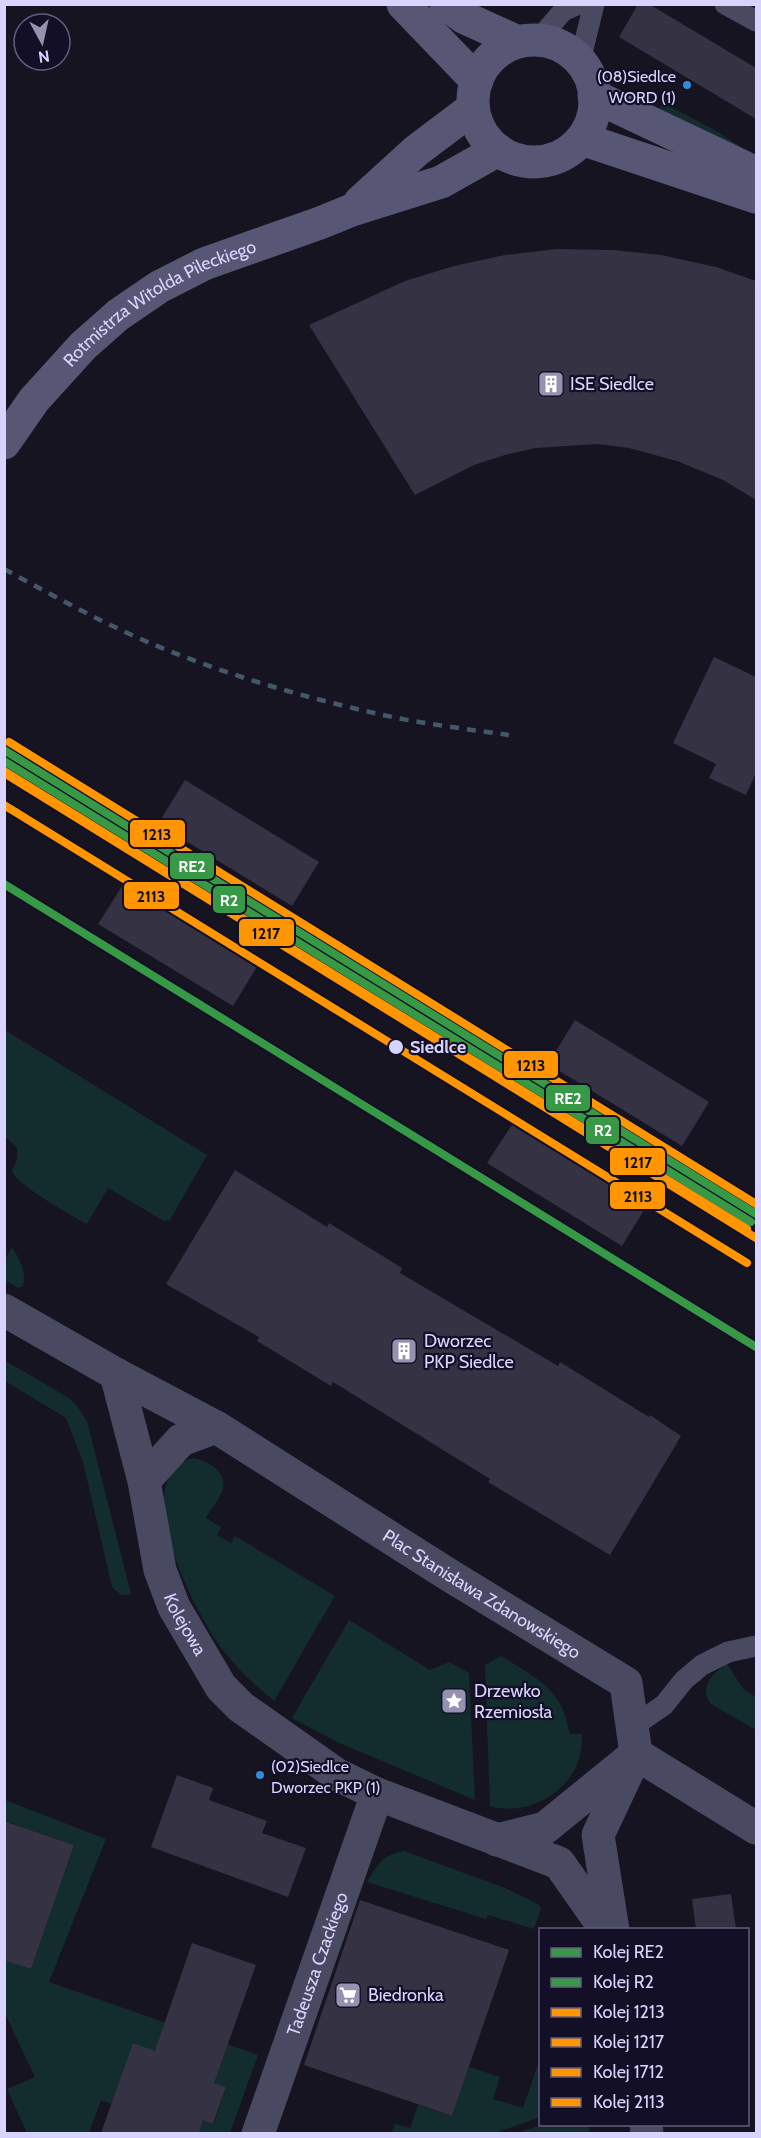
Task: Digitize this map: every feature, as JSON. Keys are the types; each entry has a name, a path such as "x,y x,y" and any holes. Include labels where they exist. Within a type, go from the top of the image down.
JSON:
{"main road":[{"path":"403,4 475,94"},
{"path":"446,4 463,17 528,40 564,46 580,61 589,75 595,111 582,139 569,152 552,160 534,162 515,159 498,150 486,139 477,124 475,94 483,68 493,56 528,40"},
{"name":"Rotmistrza Witolda Pileckiego","path":"352,210 475,94"},
{"path":"594,96 756,173"},
{"path":"582,139 756,197"},
{"name":"Rotmistrza Witolda Pileckiego","path":"4,443 34,400 83,346 118,315 159,287 204,264 352,210 441,182 498,150"}],"street":[{"path":"4,1310 116,1374"},
{"name":"Plac Stanisława Zdanowskiego","path":"116,1374 216,1427 449,1575 626,1683 634,1741"},
{"name":"Kolejowa","path":"116,1374 144,1481 160,1570 174,1607 221,1687 241,1707 336,1774 377,1794 559,1863 605,1928"},
{"path":"144,1481 181,1440 216,1427"},
{"path":"634,1741 756,1828"},
{"path":"496,1840 545,1828 634,1741"},
{"path":"613,1928 598,1835 634,1741"},
{"name":"Tadeusza Czackiego","path":"258,2133 377,1794"}],"lane":[{"path":"528,40 564,11 579,4"},
{"path":"580,61 594,4"},
{"path":"725,4 756,21"},
{"path":"634,1741 684,1680 702,1665 728,1652 756,1646"}],"green space":[{"path":"663,103 713,129 752,154 654,116"},
{"path":"5,1030 207,1155 170,1220 164,1221 108,1188 87,1224 45,1199 15,1176 12,1170 17,1160 17,1147 5,1137"},
{"path":"12,1247 20,1260 24,1276 23,1286 18,1288 5,1280 5,1259"},
{"path":"4,1360 69,1398 87,1421 131,1594 121,1595 112,1587 83,1462 66,1418 5,1381"},
{"path":"193,1458 214,1467 222,1476 222,1491 206,1518 221,1527 217,1535 231,1543 235,1536 335,1596 274,1701 234,1663 210,1632 183,1579 172,1548 165,1518 165,1491 173,1470"},
{"path":"349,1620 430,1670 449,1662 469,1673 475,1800 339,1743 292,1718"},
{"path":"501,1656 552,1692 562,1707 570,1734 582,1734 578,1762 570,1777 561,1787 540,1802 515,1808 490,1806 485,1665"},
{"path":"727,1664 744,1690 756,1697 756,1730 711,1704 707,1698 709,1681"},
{"path":"5,1800 106,1839 49,1982 258,2055 230,2133 199,2133 203,2120 214,2124 226,2087 166,2067 112,2104 101,2100 89,2133 27,2133 7,2089 35,2077 5,2014 5,1960 31,1969 74,1845 5,1821"},
{"path":"404,1851 505,1888 538,1904 541,1908 534,1929 488,1915 486,1919 367,1882 381,1861 390,1855"},
{"path":"539,2061 539,2117 495,2133 391,2133 395,2124 410,2128 418,2105 452,2116 469,2067 500,2077 493,2099 523,2108"},
{"path":"539,2126 588,2126 590,2133 518,2133"}],"building":[{"path":"638,4 649,4 756,68 756,119 619,37"},
{"name":"ISE Siedlce","path":"556,249 613,250 661,255 716,267 756,281 756,500 723,480 677,461 629,448 598,444 536,448 505,455 474,465 415,495 309,325 405,281 454,266 505,255"},
{"path":"714,657 756,677 756,773 746,795 709,778 716,764 673,743"},
{"path":"185,780 319,862 292,906 158,824"},
{"path":"126,880 260,962 233,1006 98,924"},
{"path":"575,1020 709,1102 682,1146 548,1064"},
{"path":"515,1120 649,1202 622,1246 487,1163"},
{"name":"Dworzec PKP Siedlce","path":"235,1170 327,1227 329,1223 402,1268 400,1273 558,1366 560,1362 681,1436 610,1555 488,1482 490,1479 333,1382 331,1386 257,1341 259,1337 166,1284"},
{"path":"177,1775 213,1788 209,1800 267,1821 262,1833 306,1848 288,1897 151,1847"},
{"path":"4,1821 74,1845 31,1969 4,1960"},
{"path":"731,1894 736,1928 696,1928 692,1899"},
{"path":"360,1900 509,1950 452,2116 304,2065"},
{"path":"192,1943 256,1965 214,2083 226,2087 213,2124 203,2120 199,2133 101,2133 133,2043 155,2051"}],"railway":[{"path":"4,569 125,632 231,673 292,692 383,715 509,735"}],"rail line":[{"name":"1213","path":"9,742 756,1204"},
{"name":"RE2","path":"4,750 756,1214"},
{"name":"R2","path":"4,761 751,1222"},
{"name":"1217","path":"4,771 747,1229"},
{"name":"1712","path":"9,776 756,1238"},
{"name":"2113","path":"4,805 747,1263"},
{"name":"RE2","path":"4,884 756,1347"}],"place":[{"name":"(08)Siedlce WORD (1)","path":"687,85"},
{"name":"ISE Siedlce","path":"551,384"},
{"name":"Siedlce","path":"396,1047"},
{"name":"Dworzec PKP Siedlce","path":"404,1351"},
{"name":"Drzewko Rzemiosła","path":"454,1701"},
{"name":"(02)Siedlce Dworzec PKP (1)","path":"260,1775"},
{"name":"Biedronka","path":"348,1995"}]}
